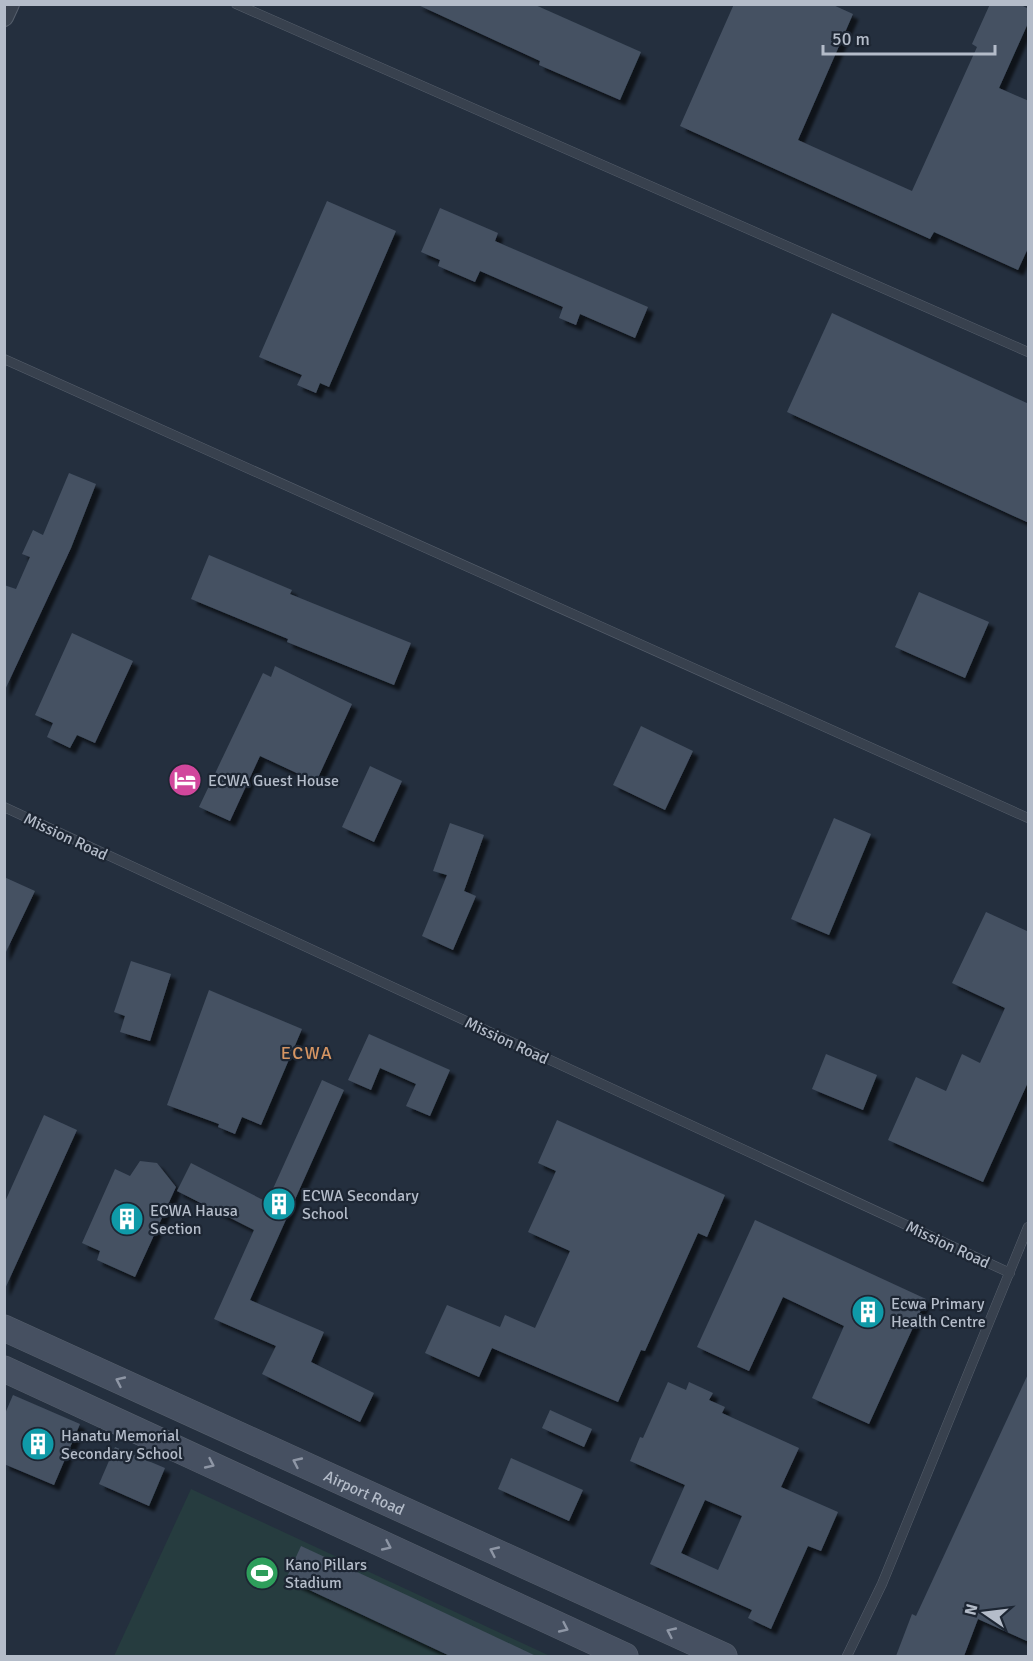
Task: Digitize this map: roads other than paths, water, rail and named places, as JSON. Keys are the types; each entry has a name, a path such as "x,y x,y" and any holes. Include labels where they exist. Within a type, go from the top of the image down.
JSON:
{"main road":[{"name":"Airport Road","path":"4,1328 724,1656"},
{"path":"4,1369 625,1656"}],"street":[{"path":"4,17 10,4"}],"lane":[{"path":"236,4 1029,352"},
{"path":"4,359 1029,818"},
{"name":"Mission Road","path":"4,807 1010,1273"},
{"path":"847,1656 882,1584 1029,1227"}],"place":[{"name":"ECWA Guest House","path":"185,780"},
{"name":"ECWA Secondary School","path":"279,1204"},
{"name":"ECWA Hausa Section","path":"127,1219"},
{"name":"Ecwa Primary Health Centre","path":"868,1312"},
{"name":"Hanatu Memorial Secondary School","path":"38,1444"},
{"name":"Kano Pillars Stadium","path":"262,1573"}],"district":[{"name":"ECWA","path":"307,1053"}]}
